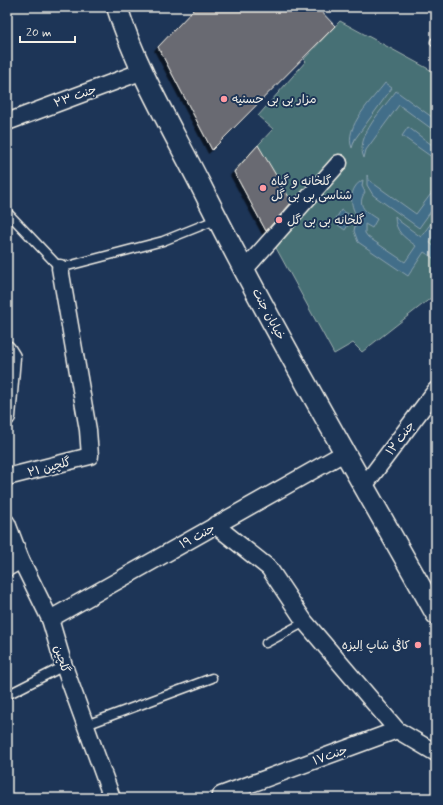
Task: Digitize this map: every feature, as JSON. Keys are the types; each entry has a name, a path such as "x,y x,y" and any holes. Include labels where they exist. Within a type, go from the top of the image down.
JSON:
{"street":[{"name":"خیابان جنت","path":"117,7 124,30 143,71 218,219 344,453 436,614"},
{"name":"جنت ۲۳","path":"7,122 143,71"},
{"path":"245,269 339,163"},
{"name":"گلچین ۲۱","path":"7,478 90,456 88,430 60,268"},
{"path":"7,349 12,357 7,417"},
{"name":"جنت ۱۲","path":"364,486 436,390"},
{"name":"جنت ۱۹","path":"50,619 344,453"},
{"name":"گلچین","path":"7,523 21,560 50,619 64,666 112,798"},
{"path":"215,526 269,568 305,622 397,730 436,753"},
{"path":"7,568 21,560"},
{"name":"جنت۱۷","path":"222,797 397,730"}],"lane":[{"path":"7,212 60,268 163,241 218,219"},
{"path":"266,643 305,622"},
{"path":"7,695 64,666"},
{"path":"86,725 212,678"}],"green space":[{"path":"340,21 436,73 436,294 362,352 353,343 334,354 234,171 273,129 258,116 306,61 304,59"}],"water":[{"path":"385,83 392,88 355,139 352,148 350,140 355,122"},
{"path":"396,91 436,120 436,132 399,105 366,150 364,158 362,150 363,141 367,132 378,114"},
{"path":"408,127 436,148 436,160 402,136"},
{"path":"367,175 370,181 416,214 436,187 436,204 419,228 373,195 367,185"},
{"path":"363,180 362,186 365,192 362,197 362,205 369,214 377,219 372,228 365,224 365,233 368,237 405,262 416,246 404,237 398,230 395,222 395,216 399,221 421,237 436,216 436,234 430,243 436,248 436,260 424,252 408,276 358,242 354,231 357,216 354,212 352,196 355,187"},
{"path":"341,210 353,217 345,230 334,222"}],"building":[{"name":"مزار بی بی حسنیه","path":"196,7 317,7 335,26 212,150 158,47"},
{"name":"گلخانه و گیاه شناسی بی بی گل","path":"258,145 292,202 266,231 234,172"}],"place":[{"name":"مزار بی بی حسنیه","path":"224,99"},
{"name":"گلخانه و گیاه شناسی بی بی گل","path":"263,188"},
{"name":"گلخانه بی بی گل","path":"279,220"},
{"name":"کافی شاپ اِلیزه","path":"418,645"}]}
